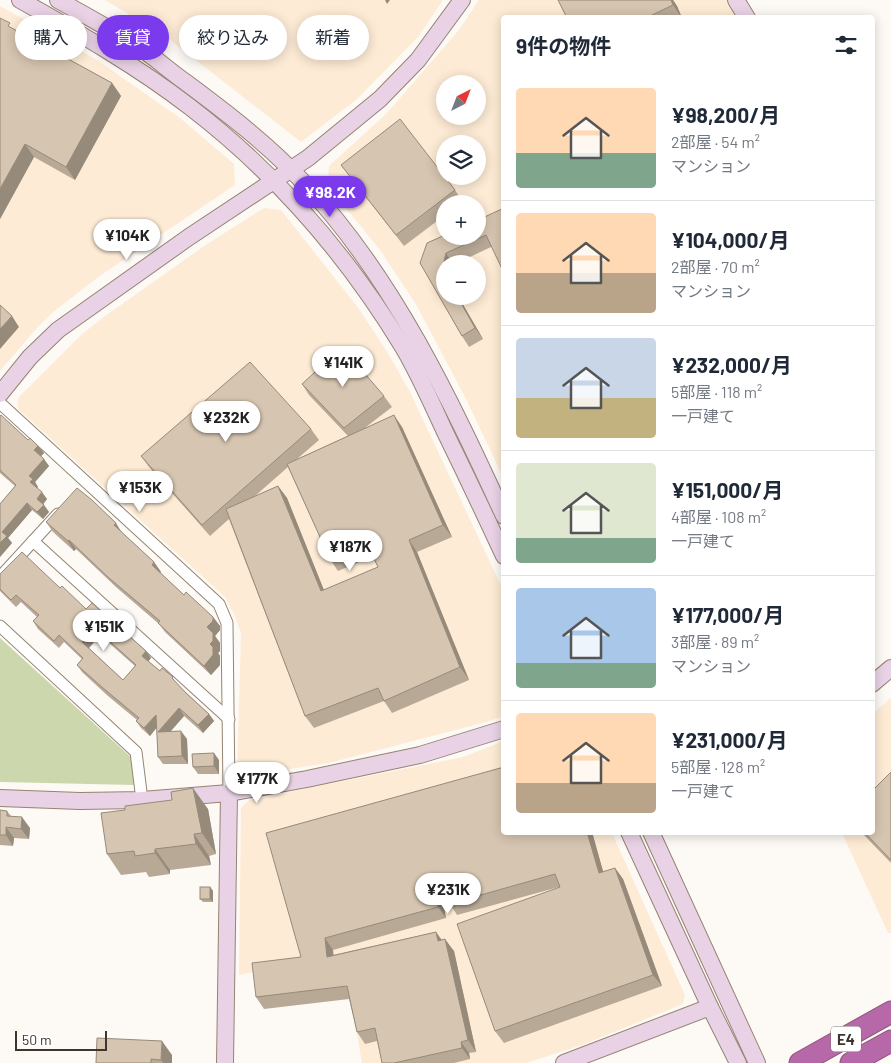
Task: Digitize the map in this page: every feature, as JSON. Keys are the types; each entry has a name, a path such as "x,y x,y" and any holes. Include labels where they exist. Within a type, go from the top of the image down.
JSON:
{"highway":[{"name":"E4","path":"800,1063 891,1012"},
{"name":"E4","path":"851,1063 891,1041"}],"street":[{"path":"20,0 87,37 168,91 191,108 290,196 330,242 404,349 501,550"},
{"path":"58,0 134,44 274,152 346,232 393,301 440,383 501,510"},
{"path":"0,394 30,357 58,330 189,237 315,153 380,100 418,60 462,0"},
{"path":"736,0 745,15"},
{"path":"0,403 84,485 219,604 228,624 230,793 225,1063"},
{"path":"0,577 63,508"},
{"path":"33,541 229,719"},
{"path":"0,626 136,752 142,800"},
{"path":"875,681 891,668"},
{"path":"0,798 80,801 142,800 230,793 307,780 420,755 501,730"},
{"path":"630,835 738,1063"},
{"path":"652,835 756,1060"},
{"path":"564,1063 710,1007"}],"shaded area":[{"path":"105,0 443,0 418,37 356,100 301,142 196,60 287,60 287,15 179,15 179,47 169,39 169,15 130,15"},
{"path":"479,0 727,0 737,15 501,15 501,473 466,399 417,306 380,250 328,186 329,166 386,114 459,30"},
{"path":"0,6 16,15 15,60 87,60 87,54 97,60 180,118 234,164 235,185 101,275 53,312 0,371"},
{"path":"264,208 281,210 359,309 388,353 411,394 501,586 501,717 329,763 237,777 241,634 235,616 225,597 18,409 19,397 81,335 207,244"},
{"path":"891,698 891,933 888,933 843,835 875,835 875,711"},
{"path":"501,742 501,835 613,835 685,995 683,1004 582,1045 526,1063 362,1063 343,955 239,975 241,808 249,800 463,757"}],"green space":[{"path":"0,638 133,759 134,785 0,782"}],"building":[{"path":"558,0 671,0 673,5 652,15 566,15"},
{"path":"0,18 10,23 8,26 15,30 15,60 70,60 112,83 66,167 25,144 0,189"},
{"path":"400,119 436,165 436,185 451,185 455,190 448,195 436,195 436,204 396,235 341,165"},
{"path":"501,209 501,267 486,235 486,216"},
{"path":"436,239 436,245 464,245 446,253 446,255 436,255 436,291 420,263 427,243"},
{"path":"0,305 12,316 0,329"},
{"path":"444,305 462,305 475,328 462,336"},
{"path":"342,347 384,396 344,428 302,384"},
{"path":"250,362 311,429 202,525 141,456"},
{"path":"1,415 28,440 30,438 38,446 34,450 44,459 29,476 33,479 30,482 42,492 37,499 44,505 37,512 27,503 2,532 7,536 0,543 0,504 16,485 0,470"},
{"path":"394,415 443,525 409,540 460,667 384,701 378,688 305,716 226,509 278,486 321,591 378,567 366,542 330,559 287,464"},
{"path":"77,488 116,523 114,525 154,562 152,565 184,595 186,592 213,617 213,621 207,627 213,633 213,641 210,644 213,647 213,655 204,666 158,623 160,621 46,522"},
{"path":"22,552 60,588 62,586 86,609 92,603 146,651 142,656 160,671 162,668 173,677 186,693 209,714 198,725 179,708 158,732 181,731 182,756 158,757 156,715 144,728 136,721 139,718 77,665 83,658 59,635 54,641 33,621 39,615 16,595 11,600 0,589 0,574","holes":["95,628 136,665 123,680 82,642"]},
{"path":"214,753 214,766 193,767 192,754"},
{"path":"501,768 501,835 588,835 599,873 615,868 653,975 495,1031 457,924 560,887 555,874 449,904 446,894 436,897 438,907 325,938 327,957 436,932 438,941 445,939 468,1040 461,1042 462,1048 394,1063 382,1063 375,1028 357,1032 347,986 256,997 252,963 301,957 266,833"},
{"path":"891,772 891,860 867,835 875,835 875,788"},
{"path":"193,788 202,833 194,834 196,844 155,849 155,853 135,856 134,851 107,854 101,813 125,810 125,806 172,800 171,792"},
{"path":"0,810 7,811 7,816 22,817 21,829 6,827 6,835 0,835"},
{"path":"200,887 210,887 210,899 200,899"},
{"path":"97,1038 162,1041 161,1060 151,1059 151,1063 96,1063"}]}
